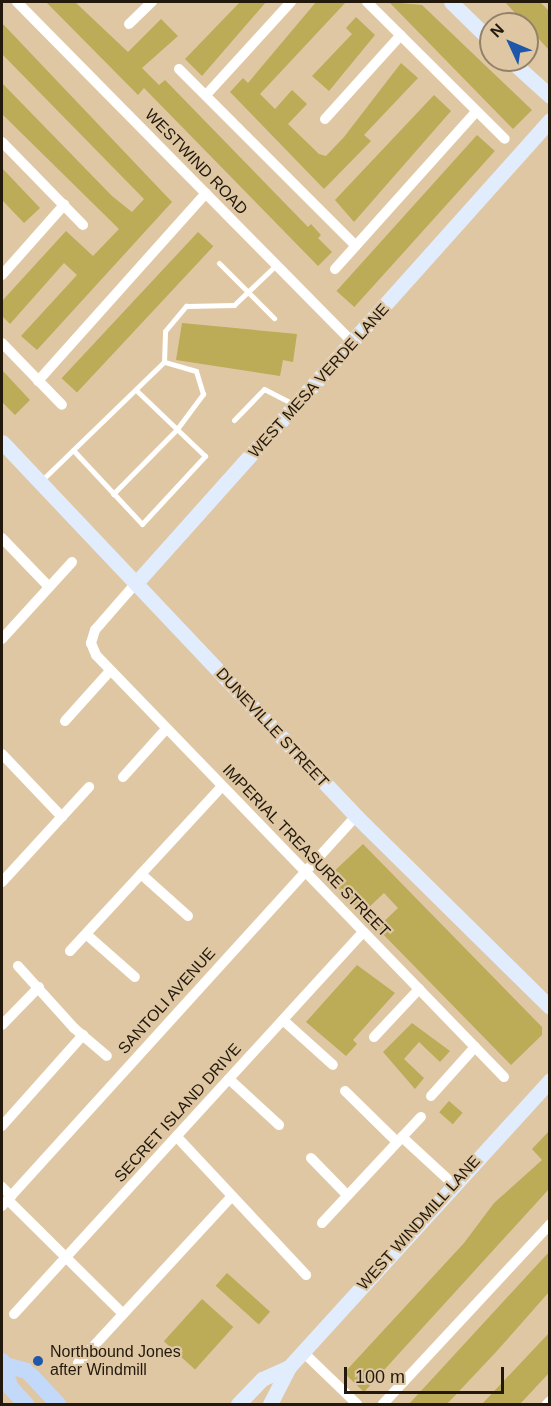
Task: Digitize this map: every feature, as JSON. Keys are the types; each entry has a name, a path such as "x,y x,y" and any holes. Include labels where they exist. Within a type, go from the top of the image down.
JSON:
{"main road":[{"path":"3,1363 11,1388 26,1404"},
{"path":"3,1363 27,1371 58,1404"}],"street":[{"name":"WESTWIND ROAD","path":"17,2 354,344"},
{"path":"129,24 152,2"},
{"path":"206,95 291,2"},
{"path":"367,2 505,139"},
{"path":"451,2 479,29"},
{"path":"325,119 401,35"},
{"path":"179,69 356,246"},
{"path":"523,72 549,96"},
{"path":"335,269 477,111"},
{"name":"WEST MESA VERDE LANE","path":"91,643 95,630 136,583 354,344 549,120"},
{"path":"2,142 83,225"},
{"path":"38,381 206,193"},
{"path":"2,275 64,206"},
{"path":"2,344 62,405"},
{"name":"DUNEVILLE STREET","path":"2,442 356,816 549,1007"},
{"path":"2,538 49,587"},
{"path":"2,639 72,562"},
{"name":"IMPERIAL TREASURE STREET","path":"91,643 110,671 504,1077"},
{"path":"65,721 110,671"},
{"path":"123,777 166,729"},
{"path":"2,754 62,817"},
{"path":"70,951 222,786"},
{"path":"2,882 89,787"},
{"name":"SANTOLI AVENUE","path":"7,1201 356,816"},
{"path":"141,874 188,916"},
{"name":"SECRET ISLAND DRIVE","path":"14,1314 363,932"},
{"path":"86,934 135,977"},
{"path":"18,966 83,1035 107,1056"},
{"path":"2,1025 39,987"},
{"path":"374,1038 419,989"},
{"path":"283,1020 333,1065"},
{"path":"2,1126 83,1035"},
{"path":"431,1096 475,1047"},
{"path":"229,1079 279,1125"},
{"name":"WEST WINDMILL LANE","path":"270,1404 289,1367 453,1184 547,1089"},
{"path":"345,1091 453,1184"},
{"path":"322,1223 421,1117"},
{"path":"177,1137 306,1275"},
{"path":"311,1158 347,1195"},
{"path":"2,1187 7,1201 123,1314"},
{"path":"78,1363 232,1196"},
{"path":"383,1404 549,1224"},
{"path":"303,1352 357,1404"},
{"name":"WEST WINDMILL LANE","path":"238,1404 262,1379 289,1367"}],"lane":[{"path":"219,263 273,318"},
{"path":"40,483 137,391 164,362 165,331 186,306 234,305 276,265"},
{"path":"114,494 177,429 203,394 196,371 164,362"},
{"path":"234,420 264,389 296,407"},
{"path":"73,450 142,524 205,456 137,391"}],"building":[{"path":"46,2 75,2 128,52 161,19 178,36 142,68 159,85 165,80 308,227 311,224 321,235 318,238 332,252 318,266 144,88 138,95"},
{"path":"240,2 266,2 202,76 185,59"},
{"path":"316,2 346,2 260,94 275,109 292,90 307,104 288,124 319,154 326,156 344,137 401,63 418,78 364,135 371,141 324,189 230,92 243,78 248,83"},
{"path":"389,2 422,5 479,59 479,72 492,72 532,110 513,129"},
{"path":"505,2 540,2 549,11 549,50 539,39 539,12 514,12"},
{"path":"356,17 375,35 329,91 312,76 352,34 346,28"},
{"path":"2,23 172,202 37,350 21,336 77,275 64,263 10,324 2,316 2,301 66,231 93,256 119,229 2,114 2,83 112,196 132,212 144,199 2,54"},
{"path":"434,95 451,111 354,222 335,200"},
{"path":"477,135 495,151 354,307 336,291"},
{"path":"2,168 40,208 24,223 2,200"},
{"path":"198,232 213,246 77,393 62,378"},
{"path":"182,323 297,334 293,362 283,360 280,376 176,360"},
{"path":"2,370 30,400 15,415 2,402"},
{"path":"363,844 542,1027 542,1035 511,1065 377,928 398,908 384,893 362,914 328,877"},
{"path":"357,965 395,993 353,1040 357,1044 346,1056 306,1022"},
{"path":"412,1023 450,1051 440,1062 419,1042 404,1059 424,1078 415,1089 383,1052"},
{"path":"449,1101 463,1113 453,1124 439,1112"},
{"path":"549,1131 549,1189 364,1392 344,1373 464,1243 494,1203 542,1160 532,1149"},
{"path":"549,1252 549,1292 496,1352 447,1404 409,1404"},
{"path":"227,1273 270,1312 259,1324 216,1286"},
{"path":"202,1299 233,1327 195,1369 164,1341"},
{"path":"549,1333 549,1373 520,1404 482,1404"}],"place":[{"name":"Northbound Jones after Windmill","path":"38,1361"}]}
